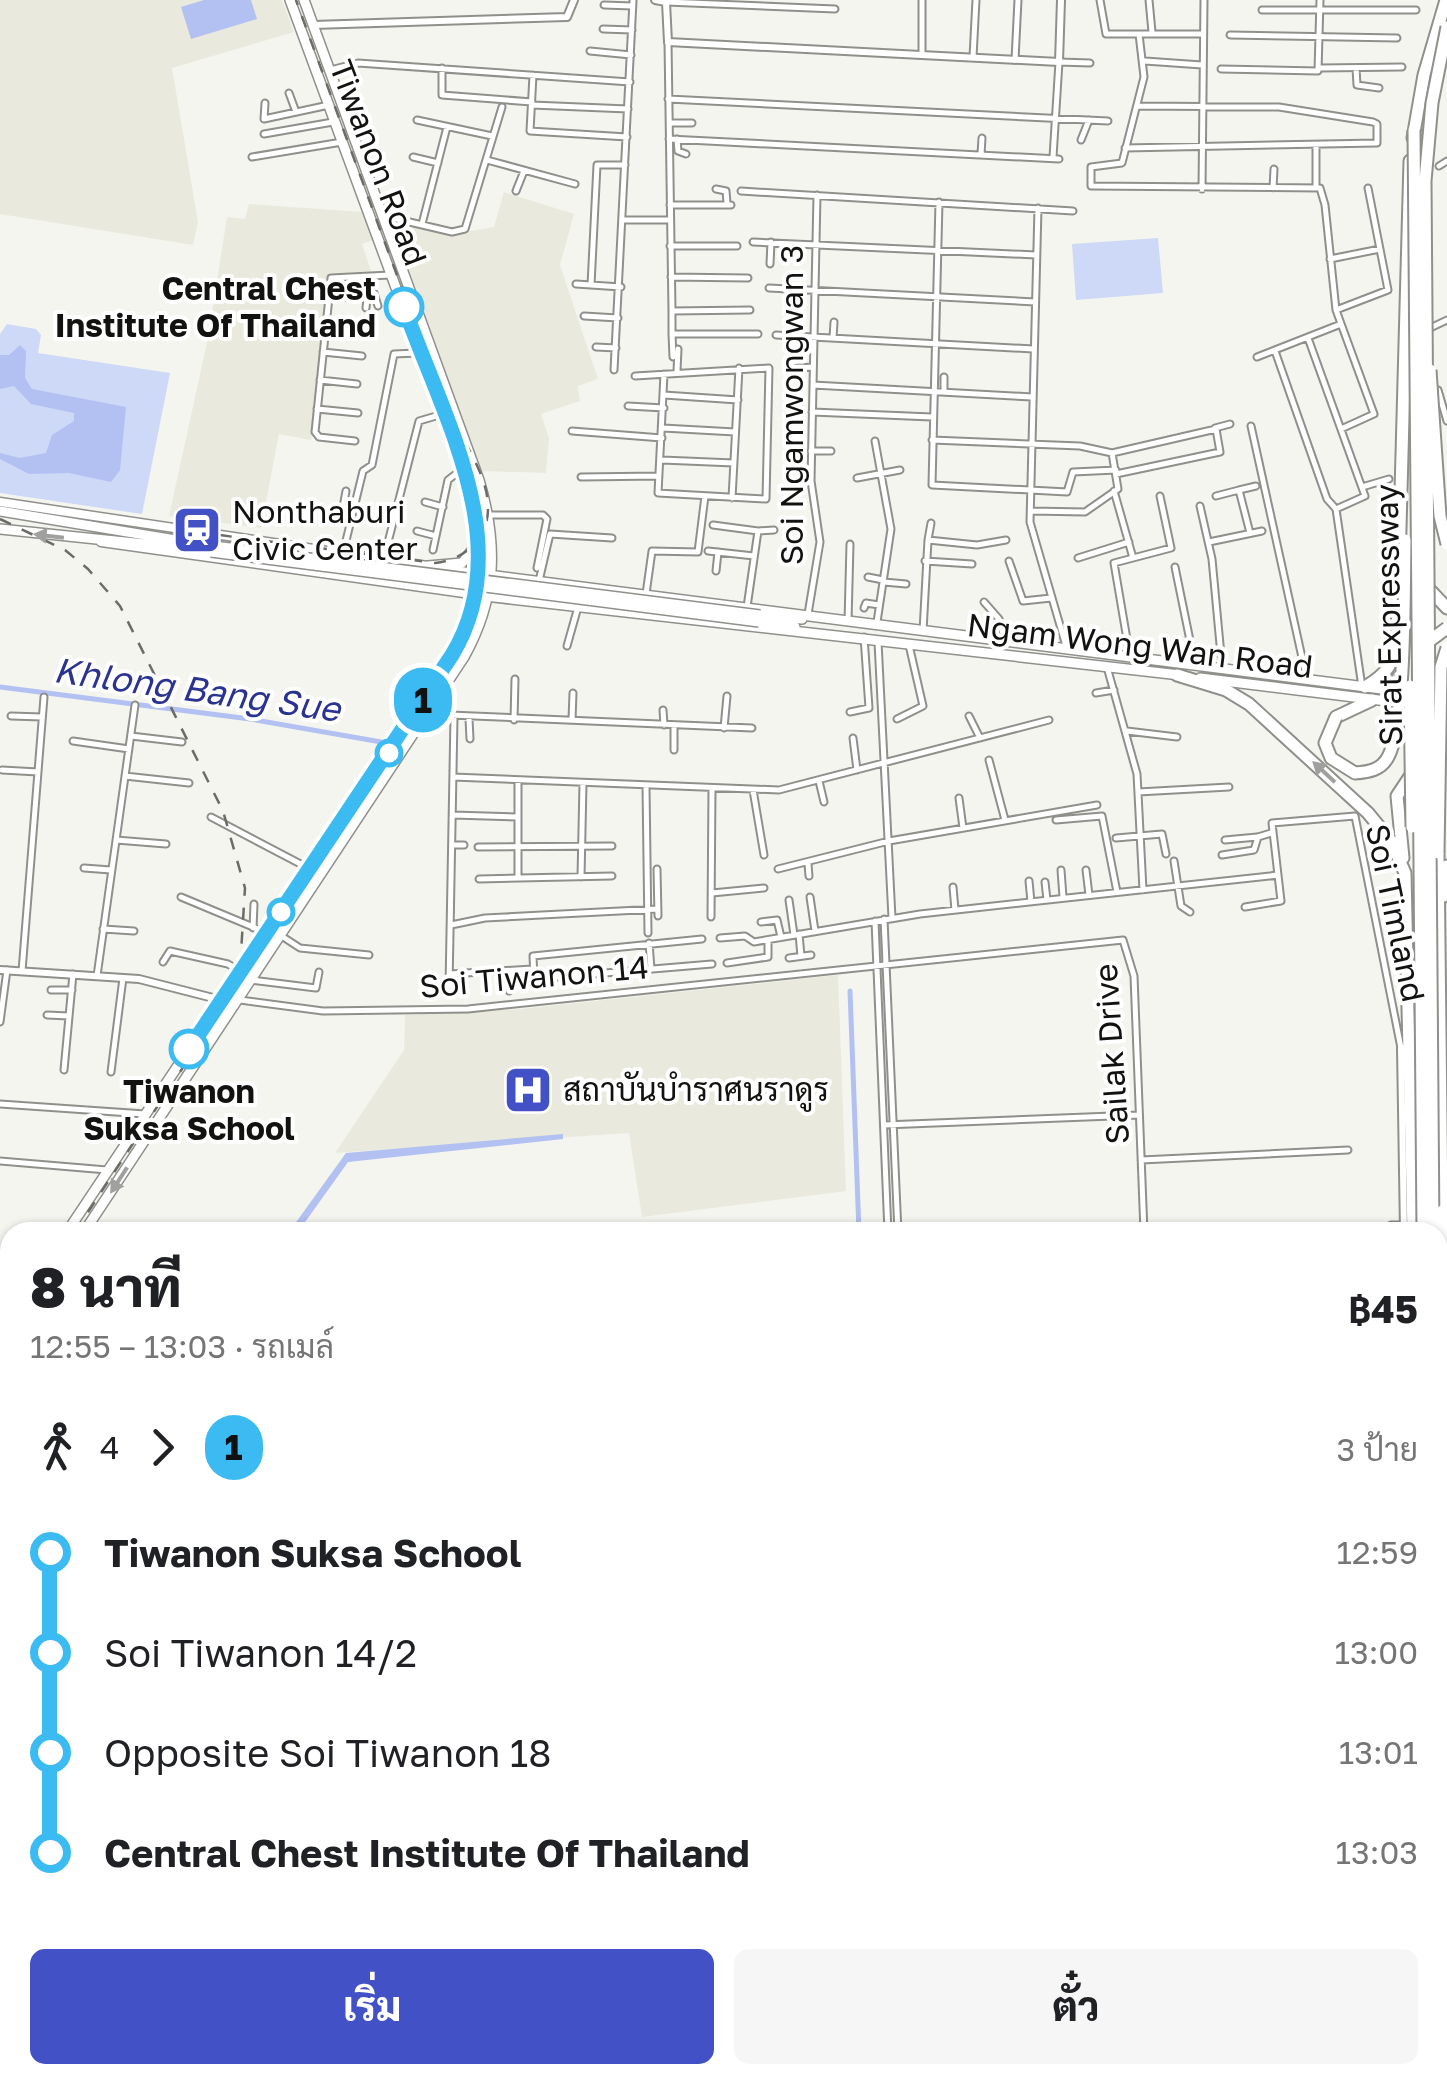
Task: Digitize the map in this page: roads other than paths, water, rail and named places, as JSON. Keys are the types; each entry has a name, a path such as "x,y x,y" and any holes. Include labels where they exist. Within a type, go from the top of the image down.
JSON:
{"highway":[{"name":"Sirat Expressway","path":"1422,1222 1411,874 1414,130 1446,0"},
{"name":"Sirat Expressway","path":"1434,1222 1423,339 1427,145 1447,27"},
{"path":"1364,687 1388,673 1395,660 1402,511 1406,194 1414,130"},
{"path":"1423,339 1447,544"},
{"path":"1402,490 1419,493"},
{"path":"1372,700 1336,718 1325,743 1330,758 1355,773 1379,768 1388,757 1396,723 1405,540 1402,511 1406,498 1419,493"},
{"path":"1420,580 1447,610 1420,622"},
{"path":"1409,1222 1412,1139 1406,1048 1411,874 1410,685 1422,648 1447,628"},
{"path":"1442,1222 1444,977 1438,853 1441,668 1447,648"},
{"path":"1177,675 1226,690 1249,704 1368,813 1411,874"},
{"path":"1411,874 1397,796 1402,782 1434,746 1434,720 1426,706"},
{"path":"1441,907 1447,866"},
{"path":"1412,1139 1428,1150 1441,1138"}],"main road":[{"name":"Tiwanon Road","path":"75,1222 452,655 485,585 464,469 290,0"},
{"name":"Tiwanon Road","path":"91,1222 474,640 485,585 489,515 304,0"},
{"path":"433,386 444,383"},
{"path":"0,502 428,566 485,585"},
{"path":"0,511 206,548 760,619"},
{"path":"0,529 381,583 485,585"},
{"path":"98,542 206,548"},
{"path":"428,566 462,562 478,543"},
{"path":"381,583 392,580 396,572 384,559"},
{"path":"416,564 432,577 485,585"},
{"name":"Ngam Wong Wan Road","path":"485,585 539,581 1447,696"},
{"name":"Ngam Wong Wan Road","path":"485,585 532,592 544,602 908,642 1447,709"},
{"name":"Ngam Wong Wan Road","path":"760,619 828,619"},
{"name":"Ngam Wong Wan Road","path":"760,619 827,633"},
{"path":"219,1004 224,1019"}],"street":[{"path":"313,25 567,17 574,0"},
{"path":"655,0 835,9"},
{"path":"922,0 922,55"},
{"path":"973,58 976,0"},
{"path":"1016,60 1018,0"},
{"path":"673,139 1056,158 1061,0"},
{"path":"1100,0 1104,31 1110,35 1204,34"},
{"path":"1149,0 1152,32"},
{"path":"1202,189 1204,0"},
{"path":"1317,70 1320,0"},
{"path":"666,2 669,123 678,151 686,154"},
{"path":"604,5 632,4 625,220 614,370"},
{"path":"1262,10 1416,10"},
{"path":"603,29 632,30"},
{"path":"1139,34 1144,60 1122,165 1091,167 1091,186 1316,187 1322,192 1336,310 1374,416 1341,430"},
{"path":"1230,35 1398,38"},
{"path":"668,42 1090,63"},
{"path":"1392,690 1420,622 1425,137 1447,49"},
{"path":"590,51 631,55"},
{"path":"1144,60 1202,65"},
{"path":"330,71 358,63 630,82"},
{"path":"442,68 442,95 628,109"},
{"path":"1356,68 1357,85 1380,88"},
{"path":"1222,69 1402,68"},
{"path":"533,75 530,131 626,136"},
{"path":"289,92 296,112"},
{"path":"668,98 1108,121"},
{"path":"265,103 263,130 336,122"},
{"path":"263,119 329,105"},
{"path":"1125,148 1374,146 1378,124 1279,106 1137,106"},
{"path":"384,216 452,232 468,227 502,108"},
{"path":"417,120 494,136"},
{"path":"1081,140 1089,120"},
{"path":"669,123 692,123"},
{"path":"422,224 447,127"},
{"path":"982,138 982,154"},
{"path":"673,139 673,357"},
{"path":"252,157 324,149 343,142"},
{"path":"1316,147 1316,187"},
{"path":"413,158 438,164"},
{"path":"488,160 575,184"},
{"path":"1439,166 1447,161"},
{"path":"591,285 597,165 625,165"},
{"path":"1274,169 1274,188"},
{"path":"516,192 524,170"},
{"path":"554,187 556,179"},
{"path":"1336,310 1388,290 1368,188"},
{"path":"670,206 729,205 726,191 716,189"},
{"path":"741,191 1072,210"},
{"name":"Soi Ngamwongwan 3","path":"808,614 820,542 811,481 816,194"},
{"path":"939,202 932,484 1070,492 1073,472 1116,472 1220,452 1215,428"},
{"path":"1038,208 1032,531 1067,649"},
{"path":"625,220 670,220"},
{"path":"753,242 1036,255"},
{"path":"770,264 771,242"},
{"path":"670,246 737,246"},
{"path":"1330,259 1380,249"},
{"path":"355,441 319,437 315,432 333,276 368,278 393,274"},
{"path":"671,277 748,278"},
{"path":"366,308 368,278"},
{"path":"576,284 621,287"},
{"path":"769,288 1036,302"},
{"path":"368,290 374,293 378,306"},
{"path":"329,295 356,298"},
{"path":"672,311 750,310"},
{"path":"584,316 618,318"},
{"path":"1423,339 1447,320"},
{"path":"832,338 834,322"},
{"path":"326,323 370,328"},
{"path":"1257,358 1340,324"},
{"path":"672,334 758,334"},
{"path":"776,335 1033,350"},
{"path":"794,354 796,336"},
{"path":"1308,338 1364,497 1336,509"},
{"path":"596,347 616,348"},
{"path":"677,371 678,349"},
{"path":"1275,351 1327,498 1336,509 1364,687"},
{"path":"323,352 362,356"},
{"path":"343,552 376,441 394,354 421,353"},
{"path":"797,368 813,367"},
{"path":"732,498 740,368"},
{"path":"635,376 677,371 768,368 766,499 658,493 664,374"},
{"path":"944,377 944,392"},
{"path":"320,380 357,384"},
{"path":"813,385 1032,397"},
{"path":"1420,398 1447,386"},
{"path":"1438,390 1447,421"},
{"path":"664,395 738,400"},
{"path":"628,406 664,408"},
{"path":"318,408 358,413"},
{"path":"812,412 932,416"},
{"path":"384,559 419,420 443,414"},
{"path":"932,440 1032,444 1112,453 1230,424"},
{"path":"1251,426 1307,680"},
{"path":"663,428 735,432"},
{"path":"572,432 662,438"},
{"path":"875,440 891,527 877,625"},
{"path":"812,451 831,451"},
{"path":"1112,453 1116,490 1133,558"},
{"path":"660,460 734,463"},
{"path":"433,550 450,475 464,469"},
{"path":"857,478 900,470"},
{"path":"580,477 658,476"},
{"path":"1362,487 1389,479"},
{"path":"1216,496 1256,486"},
{"path":"346,490 343,506 354,510"},
{"path":"1031,511 1083,512 1116,490"},
{"path":"1239,490 1250,533"},
{"path":"646,594 652,551 698,552 705,496"},
{"path":"1130,657 1114,565 1171,548 1160,496"},
{"path":"425,502 443,506"},
{"path":"1200,506 1210,542 1222,669"},
{"path":"489,515 542,514 547,520 537,568"},
{"path":"924,631 930,523"},
{"path":"713,525 774,530"},
{"path":"747,607 758,531"},
{"path":"1210,542 1262,531"},
{"path":"418,532 436,536"},
{"path":"539,581 550,534 612,538"},
{"path":"928,540 977,545 1006,540"},
{"path":"1078,558 1129,542"},
{"path":"848,622 850,544"},
{"path":"708,551 754,556"},
{"path":"716,572 718,552"},
{"path":"1008,560 1022,600 1051,598"},
{"path":"925,561 972,564"},
{"path":"949,572 950,563"},
{"path":"1175,567 1195,666"},
{"path":"868,577 906,584"},
{"path":"984,602 999,619 1005,642"},
{"path":"864,608 866,603 879,605"},
{"path":"567,646 578,606"},
{"path":"850,712 868,711 864,637"},
{"path":"878,639 887,764 886,966 898,1222"},
{"path":"896,719 923,706 908,642"},
{"path":"1107,666 1127,731 1138,792 1143,890"},
{"path":"514,720 515,679"},
{"path":"1096,693 1114,690"},
{"path":"572,721 573,693"},
{"path":"724,728 727,696"},
{"path":"22,971 44,697"},
{"path":"96,976 136,705"},
{"path":"663,710 664,725"},
{"path":"426,714 752,728"},
{"path":"11,716 42,717"},
{"path":"969,716 980,738"},
{"path":"449,987 454,717"},
{"path":"469,718 470,739"},
{"path":"454,776 779,790 1048,720"},
{"path":"674,726 674,750"},
{"path":"1127,731 1176,736"},
{"path":"131,736 182,742"},
{"path":"853,738 858,770"},
{"path":"73,741 129,749"},
{"path":"989,760 1005,820"},
{"path":"2,770 38,772"},
{"path":"125,776 189,783"},
{"path":"518,780 518,878"},
{"path":"818,780 824,802"},
{"path":"580,877 582,783"},
{"path":"646,784 648,932"},
{"path":"1138,792 1229,787"},
{"path":"711,917 712,788"},
{"path":"753,790 764,856"},
{"path":"960,798 963,828"},
{"path":"778,869 889,840 1098,805"},
{"path":"453,815 516,817"},
{"path":"1056,820 1102,816 1117,892"},
{"name":"Soi Timland","path":"1270,834 1270,827 1276,822 1354,816 1406,1048"},
{"path":"212,817 310,869"},
{"path":"1225,840 1270,834 1281,901 1245,907"},
{"path":"1116,838 1164,835 1166,854"},
{"path":"1222,856 1254,850 1258,836"},
{"path":"116,840 166,844"},
{"path":"452,846 464,845"},
{"path":"478,846 612,846"},
{"path":"1174,861 1181,906 1190,912"},
{"path":"808,864 810,876"},
{"path":"84,868 112,870"},
{"path":"450,924 486,918 646,909 658,912 657,869"},
{"path":"1061,870 1064,898"},
{"path":"1086,870 1088,895"},
{"path":"720,938 768,940 955,910 1278,874"},
{"path":"479,879 612,876"},
{"path":"1030,881 1031,902"},
{"path":"1045,882 1047,900"},
{"path":"953,887 955,910"},
{"path":"711,894 764,888"},
{"path":"181,897 267,933"},
{"path":"810,898 815,931"},
{"path":"789,900 801,956"},
{"path":"253,928 254,904"},
{"path":"762,922 776,920 781,938"},
{"path":"875,921 888,1222"},
{"path":"103,929 134,931"},
{"path":"280,935 300,948 369,955"},
{"path":"702,939 533,956 532,968 536,980 712,964"},
{"path":"726,963 768,957 768,940"},
{"name":"Sailak Drive","path":"878,967 1123,940 1134,976 1144,1222"},
{"path":"648,943 651,970"},
{"path":"163,962 170,951 228,964 241,972"},
{"path":"789,958 810,954"},
{"name":"Soi Tiwanon 14","path":"238,1000 323,1011 468,1008 878,967"},
{"path":"450,974 532,968"},
{"path":"0,1022 4,970 123,978 201,991 219,1004"},
{"path":"251,980 316,988 318,972"},
{"path":"509,972 509,992"},
{"path":"64,1070 74,974"},
{"path":"111,1072 123,978"},
{"path":"51,990 72,990"},
{"path":"47,1014 70,1016"},
{"path":"1406,1048 1407,1222"},
{"path":"0,1104 145,1114"},
{"path":"884,1125 1138,1115"},
{"path":"1141,1160 1348,1150"},
{"path":"0,1161 110,1170"}],"waterway":[{"name":"Khlong Bang Sue","path":"0,687 250,719 387,743"},
{"path":"850,991 859,1222"}],"railway":[{"path":"196,532 435,563 465,553 479,538 487,520 484,482 445,403 296,0"},
{"path":"0,519 65,550 88,569 120,606 223,811 245,888 241,953 224,1005 82,1222"}],"place":[{"name":"Central Chest Institute Of Thailand","path":"404,307"},
{"name":"Nonthaburi Civic Center","path":"197,530"},
{"name":"Tiwanon Suksa School","path":"189,1049"},
{"name":"สถาบันบำราศนราดูร","path":"528,1090"}]}
